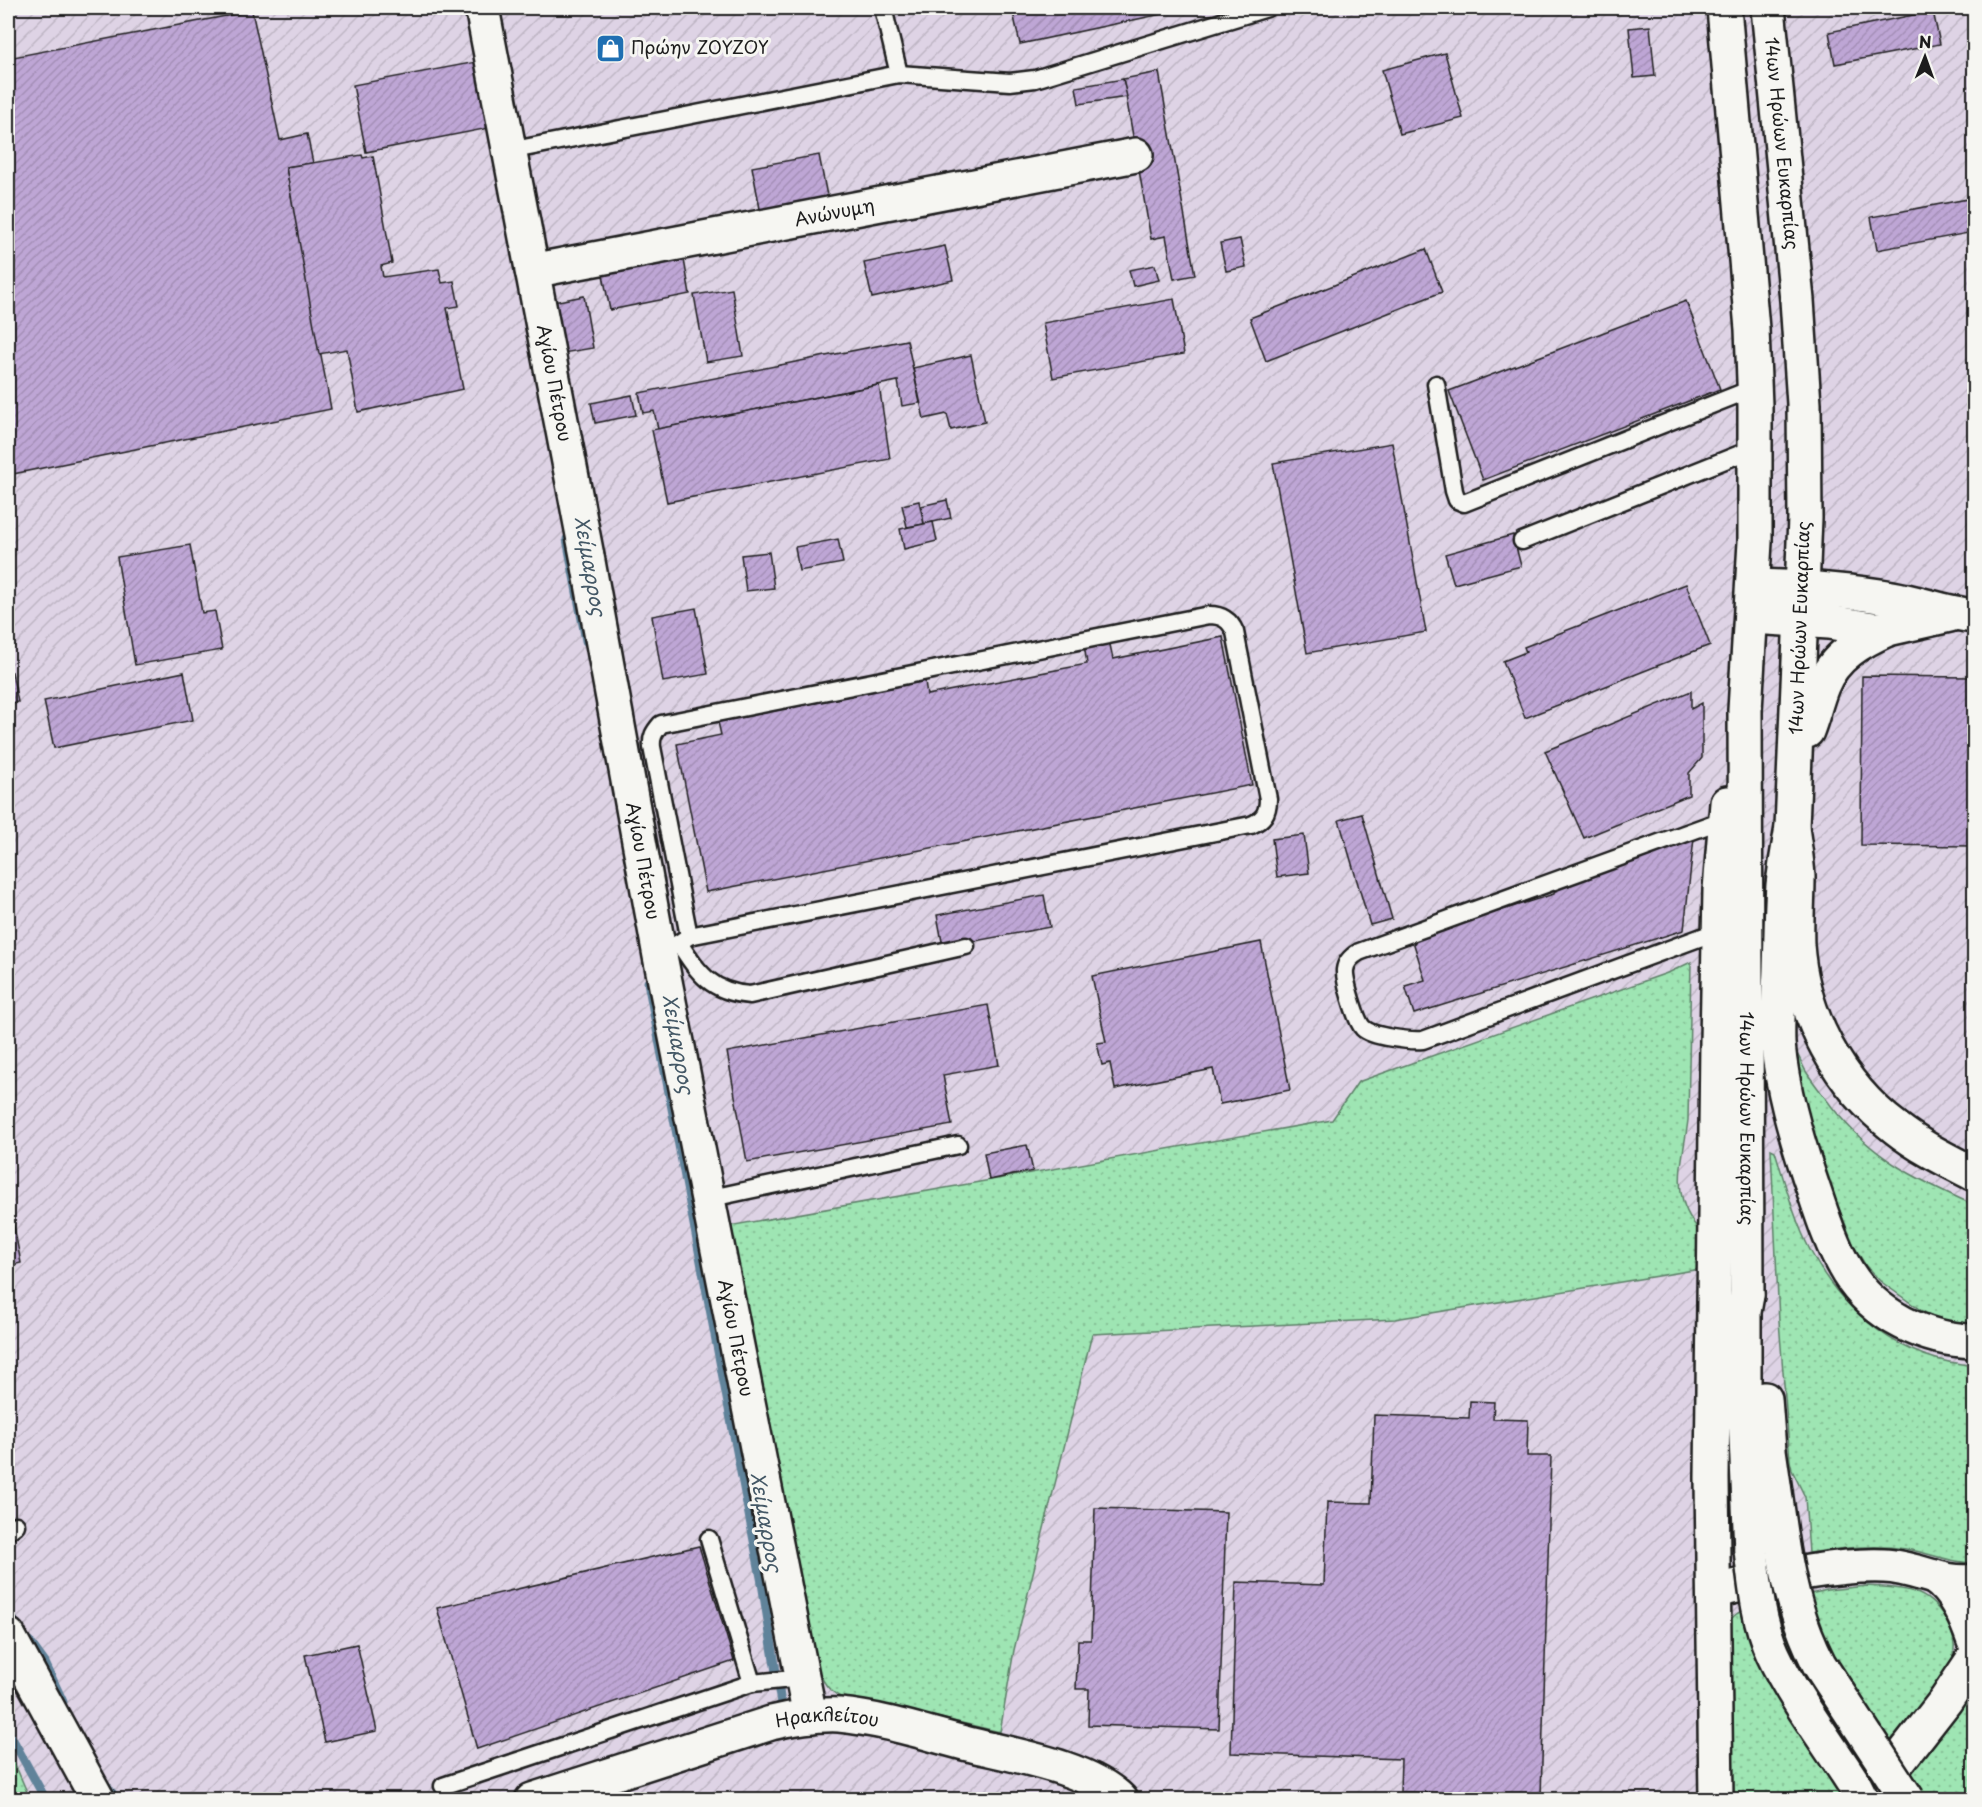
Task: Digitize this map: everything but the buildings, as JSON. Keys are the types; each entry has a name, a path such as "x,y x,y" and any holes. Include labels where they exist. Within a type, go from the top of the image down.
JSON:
{"main road":[{"name":"Αγίου Πέτρου","path":"482,8 589,568 676,945 707,1199 810,1716"},
{"name":"14ων Ηρώων Ευκαρπίας","path":"1724,8 1752,328 1754,388 1752,602 1745,710 1747,1295"},
{"name":"14ων Ηρώων Ευκαρπίας","path":"1768,8 1797,300 1801,363 1805,518 1792,827 1798,875 1797,945 1799,962 1808,1004 1823,1040 1845,1075 1882,1117 1930,1151 1974,1174"},
{"name":"Ανώνυμη","path":"532,271 1136,155"},
{"path":"1752,602 1803,588 1831,589 1895,598 1965,615"},
{"path":"1752,602 1801,620 1866,628 1888,628 1965,615"},
{"path":"1795,764 1823,683 1829,672 1864,639 1888,628"},
{"path":"1716,1800 1712,1478 1718,931 1725,819 1737,737 1745,710"},
{"path":"1792,827 1783,884 1778,1044 1789,1108 1817,1200 1848,1273 1875,1304 1897,1319 1927,1334 1974,1341"},
{"path":"1747,1295 1756,1310 1769,1450 1789,1585 1797,1615 1807,1640 1825,1673 1908,1800"},
{"path":"1747,1295 1743,1343 1751,1550 1763,1625 1773,1654 1862,1800"},
{"path":"1714,1591 1778,1578 1863,1566 1904,1568 1962,1582"},
{"path":"1962,1582 1943,1584 1954,1598 1974,1641"},
{"path":"8,1635 98,1800"},
{"path":"1868,1800 1946,1700 1974,1658"},
{"name":"Ηρακλείτου","path":"532,1800 771,1723 810,1716 837,1715 880,1721 1047,1764 1097,1782 1121,1800"}],"lane":[{"path":"883,8 899,74"},
{"path":"509,151 899,74 1010,82 1035,79 1267,8"},
{"path":"1436,384 1454,491 1457,500 1464,503 1754,388"},
{"path":"1522,541 1755,448"},
{"path":"676,945 1259,822 1265,816 1268,799 1235,632 1232,624 1226,618 1209,615 661,724 655,731 652,747 676,945 702,976 713,984 737,994 750,995 966,946"},
{"path":"1718,931 1419,1040 1375,1034 1364,1029 1357,1018 1345,971 1352,956 1359,952 1725,819"},
{"path":"707,1199 958,1145"},
{"path":"709,1539 752,1683"},
{"path":"443,1786 752,1683 802,1678"}],"shaded area":[{"path":"8,8 1974,8 1974,1799 8,1800"}],"green space":[{"path":"1691,962 1688,1120 1680,1179 1684,1205 1701,1232 1700,1269 1395,1319 1092,1334 1014,1650 1000,1732 886,1706 851,1701 839,1696 829,1688 820,1673 813,1651 723,1227 1332,1120 1358,1082 1670,972"},
{"path":"1794,1050 1807,1073 1832,1107 1863,1141 1914,1176 1974,1205 1974,1325 1943,1321 1922,1311 1880,1281 1866,1266 1855,1248 1831,1189 1804,1105"},
{"path":"1771,1149 1775,1151 1804,1238 1823,1273 1839,1294 1877,1330 1899,1344 1948,1362 1974,1365 1974,1563 1882,1547 1858,1547 1809,1553 1805,1497 1790,1461 1779,1321"},
{"path":"1867,1586 1897,1588 1914,1592 1923,1596 1938,1609 1950,1627 1954,1646 1952,1662 1943,1678 1842,1799 1733,1799 1730,1621 1736,1614 1747,1609 1827,1590"},
{"path":"1974,1689 1974,1799 1881,1799"},
{"path":"8,1748 30,1799 8,1799"}],"waterway":[{"name":"Χείμαρρος","path":"567,539 586,641"},
{"name":"Χείμαρρος","path":"648,982 762,1583 782,1710 780,1714"},
{"path":"8,1613 19,1628"},
{"path":"29,1641 45,1663 63,1702"},
{"path":"8,1731 46,1800"},
{"path":"107,1786 117,1800"}],"place":[{"name":"Πρώην ΖΟΥΖΟΥ","path":"610,48"}]}
